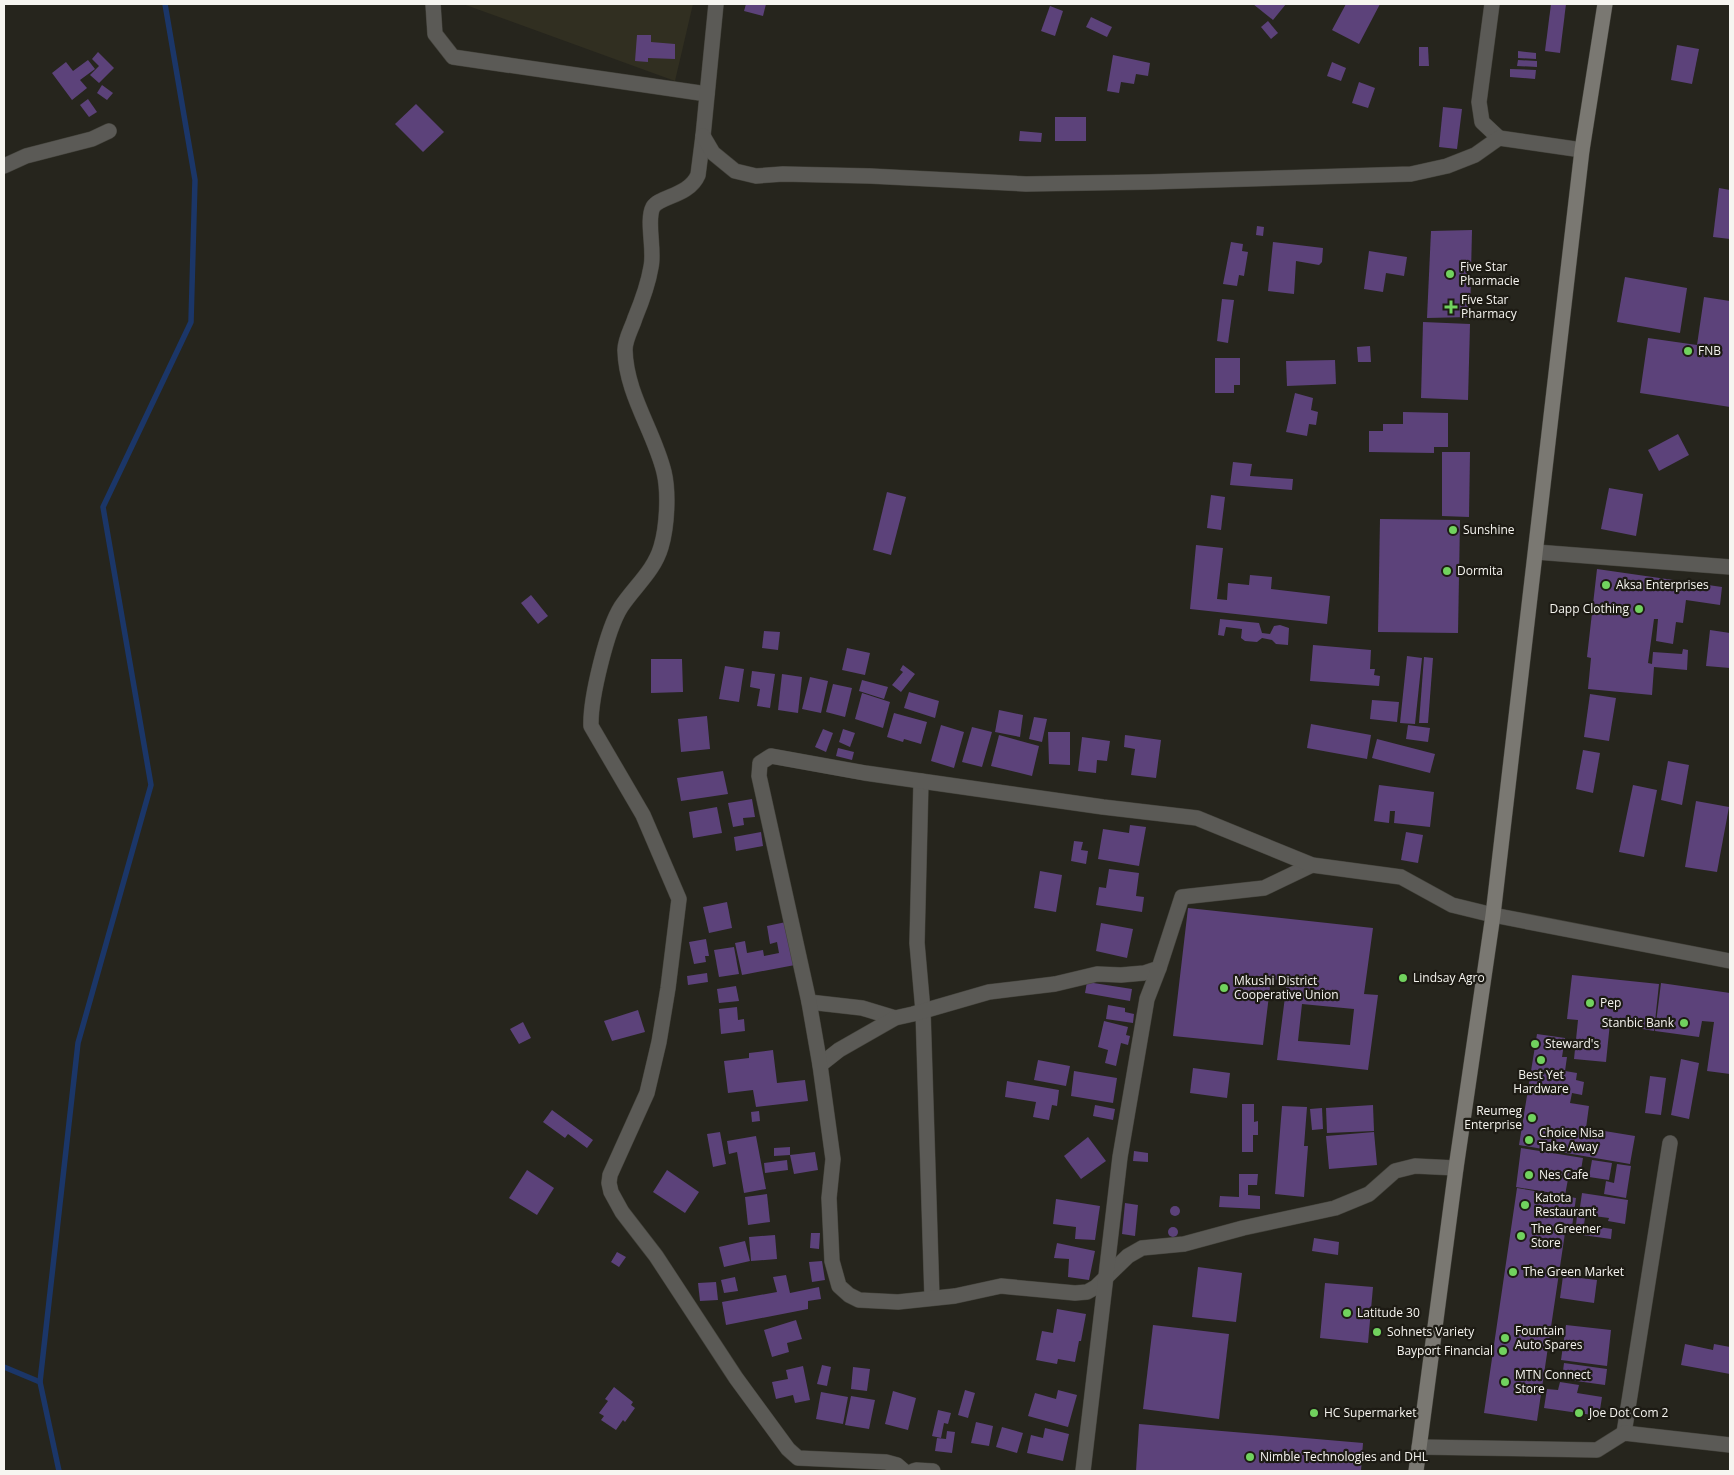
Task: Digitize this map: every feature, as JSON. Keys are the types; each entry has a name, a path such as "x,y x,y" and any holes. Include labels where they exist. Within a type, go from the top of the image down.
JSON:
{"main road":[{"path":"1416,1471 1456,1168 1493,915 1582,150 1606,4"}],"street":[{"path":"433,4 435,34 453,57 708,94"},
{"path":"716,4 708,94 696,180 675,196 660,201 652,208 652,265 625,348 632,388 664,472 666,511 661,548 649,573 633,591 613,622 607,640 591,713 591,726 643,815 679,899 668,988 659,1042 649,1085 610,1175 610,1192 622,1212 656,1256 736,1378 788,1449 798,1458 886,1462 898,1465 904,1471"},
{"path":"1492,4 1479,102 1482,122 1498,138 1582,150"},
{"path":"4,166 26,156 92,139 109,131"},
{"path":"703,136 713,153 735,171 756,176 783,174 870,176 1026,184 1411,174 1448,166 1475,155 1498,138"},
{"path":"1536,552 1730,567"},
{"path":"1456,1168 1415,1166 1395,1171 1369,1194 1335,1208 1244,1228 1184,1244 1142,1248 1122,1261 1106,1280 1087,1292 1002,1286 955,1296 898,1302 859,1300 849,1295 839,1286 832,1261 829,1198 833,1159 820,1065 809,1002 759,776 760,763 771,756 865,773 1103,807 1197,818 1312,865 1401,877 1452,905 1493,915 1730,961"},
{"path":"921,781 917,943 923,1011 932,1298"},
{"path":"1083,1471 1120,1157 1139,1043 1147,999 1182,897 1264,888 1312,865"},
{"path":"820,1065 839,1050 895,1018 988,992 1055,984 1097,974 1144,973 1159,968"},
{"path":"809,1002 862,1008 895,1018"},
{"path":"1624,1433 1670,1143"},
{"path":"1419,1447 1597,1450 1624,1433 1730,1445"},
{"path":"913,1471 933,1471"}],"shaded area":[{"path":"463,4 693,4 675,81"}],"building":[{"path":"746,4 766,4 763,16 744,11"},
{"path":"1253,4 1286,4 1273,20"},
{"path":"1346,4 1380,4 1359,44 1332,30"},
{"path":"1551,4 1566,4 1560,53 1545,51"},
{"path":"1050,6 1063,11 1055,36 1041,31"},
{"path":"1091,17 1112,27 1107,37 1086,27"},
{"path":"1268,21 1278,33 1271,39 1261,27"},
{"path":"637,35 651,35 651,42 675,44 675,59 648,58 648,62 635,61"},
{"path":"1677,45 1699,49 1692,84 1671,80"},
{"path":"1419,47 1428,47 1429,66 1419,66"},
{"path":"1518,51 1536,53 1536,59 1518,58"},
{"path":"98,52 114,68 99,83 90,75 99,66 92,59"},
{"path":"1113,55 1150,63 1148,76 1136,74 1134,84 1121,82 1119,93 1107,91"},
{"path":"88,60 95,69 80,80 87,88 72,100 52,73 66,62 73,71"},
{"path":"1518,60 1537,61 1537,67 1517,66"},
{"path":"1332,62 1346,68 1341,81 1327,76"},
{"path":"1510,69 1536,70 1535,79 1510,77"},
{"path":"1359,82 1375,88 1368,108 1352,103"},
{"path":"102,85 113,93 107,100 97,93"},
{"path":"88,99 97,112 89,117 80,105"},
{"path":"416,104 444,132 423,152 395,124"},
{"path":"1443,107 1462,109 1457,149 1439,147"},
{"path":"1055,117 1086,117 1086,141 1055,141"},
{"path":"1020,131 1042,133 1041,142 1019,141"},
{"path":"1719,188 1730,190 1730,239 1713,237"},
{"path":"1257,226 1264,227 1263,236 1256,235"},
{"name":"Five Star Pharmacie","path":"1472,230 1470,317 1427,318 1431,231"},
{"path":"1231,242 1243,244 1242,251 1248,252 1244,276 1239,275 1237,286 1223,284"},
{"path":"1273,242 1323,248 1322,262 1319,265 1296,261 1294,294 1268,291"},
{"path":"1369,251 1407,257 1404,276 1386,273 1383,292 1364,289"},
{"path":"1625,277 1687,288 1680,333 1617,322"},
{"name":"FNB","path":"1704,297 1730,301 1730,407 1640,393 1648,338 1697,345"},
{"path":"1222,299 1234,300 1228,343 1217,341"},
{"path":"1423,322 1470,324 1468,400 1421,398"},
{"path":"1370,346 1371,362 1358,362 1357,347"},
{"path":"1215,358 1240,358 1240,385 1234,385 1234,393 1215,393"},
{"path":"1335,360 1336,384 1287,386 1286,361"},
{"path":"1295,393 1313,398 1311,410 1318,412 1316,425 1309,424 1307,436 1286,432"},
{"path":"1403,412 1448,413 1448,447 1434,447 1434,453 1369,452 1369,431 1383,431 1383,424 1403,424"},
{"path":"1678,434 1689,455 1659,471 1648,450"},
{"path":"1442,452 1470,452 1469,517 1442,516"},
{"path":"1233,462 1252,464 1250,476 1293,479 1292,490 1230,485"},
{"path":"1609,488 1643,494 1636,536 1601,529"},
{"path":"887,492 906,497 891,555 873,550"},
{"path":"1211,495 1225,497 1221,530 1207,528"},
{"path":"1380,519 1460,520 1458,633 1378,632"},
{"path":"1196,545 1223,548 1217,599 1227,600 1228,583 1249,585 1250,575 1272,577 1271,589 1330,596 1327,624 1190,609"},
{"name":"Dapp Clothing","path":"1597,569 1722,587 1720,605 1686,600 1683,623 1676,622 1673,644 1656,641 1658,619 1654,619 1648,663 1652,664 1653,652 1682,654 1683,649 1688,650 1687,670 1654,667 1652,695 1588,689 1591,658 1587,657"},
{"path":"531,595 548,616 538,624 521,603"},
{"path":"1220,619 1259,623 1262,633 1270,634 1274,626 1280,625 1289,628 1288,645 1276,644 1272,640 1262,638 1257,642 1245,641 1241,638 1242,629 1226,627 1224,636 1218,635"},
{"path":"1710,630 1730,633 1730,668 1706,666"},
{"path":"764,631 780,632 778,650 762,648"},
{"path":"1313,645 1371,650 1370,669 1375,669 1374,675 1380,676 1379,686 1310,681"},
{"path":"847,648 870,653 865,675 842,670"},
{"path":"1407,656 1422,658 1415,724 1400,723"},
{"path":"1424,657 1433,658 1428,723 1419,723"},
{"path":"651,659 682,659 683,692 651,693"},
{"path":"903,665 915,674 901,692 892,685 903,672 900,670"},
{"path":"725,666 744,669 739,702 719,699"},
{"path":"752,671 775,674 770,708 757,706 760,689 750,687"},
{"path":"782,674 802,677 798,713 778,710"},
{"path":"810,677 828,681 821,713 802,709"},
{"path":"862,680 888,687 884,699 859,691"},
{"path":"833,684 852,688 845,717 826,712"},
{"path":"909,692 939,701 935,718 904,708"},
{"path":"862,693 890,702 883,728 855,719"},
{"path":"1590,694 1616,698 1609,741 1584,737"},
{"path":"1372,700 1399,702 1397,722 1370,719"},
{"path":"999,710 1023,715 1020,737 995,732"},
{"path":"894,713 927,722 921,744 904,739 903,742 887,737"},
{"path":"707,716 710,749 681,752 678,719"},
{"path":"1034,717 1047,719 1042,742 1029,739"},
{"path":"1311,724 1371,735 1367,759 1307,748"},
{"path":"941,725 964,732 954,768 931,761"},
{"path":"1408,725 1430,728 1428,742 1406,739"},
{"path":"972,727 992,732 982,767 962,762"},
{"path":"823,729 833,733 826,752 815,747"},
{"path":"843,729 855,733 850,747 839,742"},
{"path":"1048,732 1070,732 1070,765 1049,764"},
{"path":"999,735 1039,746 1032,776 991,766"},
{"path":"1125,735 1161,740 1156,778 1131,775 1135,749 1124,747"},
{"path":"1082,737 1110,741 1107,761 1097,760 1096,773 1078,771"},
{"path":"1377,739 1435,754 1430,773 1372,758"},
{"path":"838,748 854,752 852,760 836,756"},
{"path":"1583,750 1600,753 1593,793 1576,789"},
{"path":"1668,761 1689,765 1682,805 1661,800"},
{"path":"723,771 728,794 681,801 677,778"},
{"path":"1379,785 1434,792 1430,827 1394,823 1395,811 1390,811 1389,823 1374,821"},
{"path":"1633,785 1657,790 1644,857 1619,852"},
{"path":"752,799 755,817 743,818 744,825 733,827 728,803"},
{"path":"1696,801 1729,807 1717,872 1685,867"},
{"path":"717,807 722,833 693,838 689,812"},
{"path":"1130,825 1146,827 1139,866 1098,859 1103,829 1129,833"},
{"path":"761,832 763,846 736,851 734,837"},
{"path":"1406,832 1423,835 1418,863 1401,860"},
{"path":"1074,841 1083,842 1081,850 1088,851 1086,864 1071,861"},
{"path":"1109,869 1139,873 1136,896 1144,897 1142,912 1096,905 1099,887 1106,888"},
{"path":"1040,871 1062,875 1056,912 1034,908"},
{"path":"727,902 732,928 709,933 703,907"},
{"name":"Mkushi District Cooperative Union","path":"1188,908 1373,928 1364,994 1378,995 1368,1070 1277,1060 1287,981 1271,979 1263,1045 1173,1036","holes":["1302,1004 1354,1009 1350,1045 1298,1041"]},
{"path":"786,922 795,965 742,975 735,943 745,941 747,953 763,950 764,956 779,953 777,942 770,944 767,926"},
{"path":"1101,923 1133,929 1127,958 1096,951"},
{"path":"706,939 709,956 705,956 706,962 694,964 689,942"},
{"path":"734,947 739,974 719,977 714,950"},
{"path":"707,973 708,982 688,985 687,976"},
{"path":"1572,975 1659,984 1654,1031 1610,1023 1606,1062 1574,1059 1578,1020 1567,1019"},
{"path":"1087,982 1132,989 1130,1001 1085,993"},
{"path":"1661,983 1730,993 1730,1074 1707,1071 1714,1022 1702,1021 1699,1037 1655,1031"},
{"path":"736,986 739,1001 719,1003 717,989"},
{"path":"1108,1005 1125,1008 1125,1012 1134,1014 1133,1023 1106,1019"},
{"path":"737,1007 738,1020 744,1019 745,1031 721,1034 719,1009"},
{"path":"638,1010 645,1032 612,1041 604,1021"},
{"path":"1104,1021 1128,1027 1126,1035 1130,1036 1128,1045 1121,1043 1116,1066 1105,1063 1108,1050 1098,1047"},
{"path":"523,1022 531,1038 519,1044 510,1029"},
{"path":"1537,1034 1565,1038 1562,1057 1567,1057 1565,1071 1577,1073 1576,1080 1584,1082 1582,1095 1572,1093 1570,1103 1589,1106 1586,1128 1635,1136 1630,1164 1519,1145"},
{"path":"773,1050 777,1083 805,1080 808,1101 756,1107 753,1090 728,1093 724,1061 749,1058 749,1053"},
{"path":"1681,1059 1699,1063 1689,1119 1671,1115"},
{"path":"1038,1060 1070,1066 1066,1086 1034,1080"},
{"path":"1193,1068 1230,1073 1227,1098 1190,1093"},
{"path":"1074,1071 1117,1078 1113,1103 1071,1096"},
{"path":"1650,1076 1666,1078 1661,1115 1645,1113"},
{"path":"1007,1081 1059,1090 1057,1106 1052,1105 1049,1120 1033,1117 1036,1102 1005,1097"},
{"path":"1242,1104 1254,1104 1254,1122 1258,1121 1258,1135 1253,1135 1253,1152 1242,1152"},
{"path":"1095,1105 1115,1109 1113,1120 1093,1116"},
{"path":"1373,1105 1374,1131 1327,1133 1326,1108"},
{"path":"1282,1106 1307,1107 1304,1146 1308,1146 1304,1197 1275,1194"},
{"path":"1322,1108 1323,1129 1312,1130 1310,1109"},
{"path":"552,1110 593,1140 587,1148 568,1134 565,1138 543,1122"},
{"path":"759,1111 760,1121 752,1122 751,1112"},
{"path":"720,1132 726,1164 713,1167 707,1134"},
{"path":"1374,1132 1377,1165 1329,1169 1326,1136"},
{"path":"756,1136 766,1189 744,1193 737,1152 729,1154 727,1141"},
{"path":"1088,1137 1106,1161 1081,1179 1064,1156"},
{"path":"790,1147 790,1155 774,1156 774,1148"},
{"path":"1521,1148 1583,1158 1580,1176 1569,1174 1565,1195 1516,1187"},
{"path":"1134,1151 1148,1153 1148,1162 1133,1161"},
{"path":"815,1152 818,1170 794,1174 790,1155"},
{"path":"787,1160 788,1170 765,1173 764,1163"},
{"path":"1592,1160 1612,1163 1609,1180 1589,1177"},
{"path":"1617,1164 1631,1166 1626,1198 1604,1194 1606,1181 1614,1183"},
{"path":"527,1170 554,1188 537,1215 509,1198"},
{"path":"667,1170 699,1192 685,1213 653,1192"},
{"path":"1239,1174 1258,1174 1257,1185 1248,1185 1248,1195 1260,1196 1260,1209 1219,1207 1220,1196 1239,1197"},
{"path":"1517,1188 1576,1198 1571,1234 1565,1233 1537,1421 1484,1413"},
{"path":"1582,1193 1628,1200 1625,1224 1608,1221 1609,1218 1579,1214"},
{"path":"767,1194 770,1222 748,1225 745,1197"},
{"path":"1056,1199 1100,1206 1095,1240 1075,1239 1076,1227 1053,1224"},
{"path":"1125,1203 1138,1205 1135,1236 1122,1234"},
{"path":"1175,1206 1180,1211 1175,1216 1170,1211"},
{"path":"1577,1216 1585,1217 1584,1225 1612,1229 1611,1239 1575,1234"},
{"path":"1173,1227 1178,1232 1173,1237 1168,1232"},
{"path":"811,1233 820,1233 819,1249 810,1248"},
{"path":"775,1235 777,1259 751,1261 749,1237"},
{"path":"1314,1238 1339,1242 1338,1255 1312,1251"},
{"path":"745,1241 750,1261 724,1267 719,1247"},
{"path":"1057,1243 1095,1251 1089,1280 1068,1277 1069,1259 1054,1258"},
{"path":"617,1252 626,1257 619,1267 611,1262"},
{"path":"822,1261 825,1280 812,1282 809,1262"},
{"path":"1198,1267 1242,1273 1236,1322 1192,1317"},
{"path":"786,1275 790,1293 819,1287 821,1299 808,1301 808,1309 726,1325 722,1302 777,1292 773,1277"},
{"path":"1563,1276 1597,1280 1594,1303 1560,1298"},
{"path":"735,1277 738,1291 724,1293 721,1280"},
{"path":"716,1282 718,1300 700,1301 698,1283"},
{"name":"Latitude 30","path":"1325,1283 1373,1287 1368,1343 1320,1338"},
{"path":"1057,1309 1086,1314 1075,1362 1058,1359 1057,1364 1036,1360 1042,1331 1053,1333"},
{"path":"796,1320 802,1339 787,1343 789,1352 772,1357 764,1330"},
{"path":"1153,1325 1229,1334 1219,1419 1143,1409"},
{"path":"1566,1325 1611,1330 1607,1366 1561,1360"},
{"path":"1685,1344 1713,1350 1714,1344 1730,1347 1730,1374 1681,1365"},
{"path":"1564,1363 1607,1369 1605,1385 1562,1379"},
{"path":"822,1365 831,1367 827,1386 817,1384"},
{"path":"803,1366 810,1400 795,1403 793,1395 776,1399 772,1382 788,1379 786,1370"},
{"path":"853,1367 870,1369 867,1391 851,1389"},
{"path":"1560,1382 1579,1385 1577,1393 1602,1397 1599,1416 1544,1408 1547,1389 1558,1390"},
{"path":"614,1387 633,1402 631,1405 635,1408 625,1422 623,1420 616,1430 601,1420 604,1416 599,1413 608,1401 605,1399"},
{"path":"965,1390 975,1393 968,1418 958,1415"},
{"path":"1058,1390 1077,1395 1068,1427 1028,1416 1035,1393 1056,1399"},
{"path":"893,1391 916,1398 908,1430 885,1424"},
{"path":"821,1392 848,1397 843,1424 816,1419"},
{"path":"851,1396 875,1400 869,1429 845,1425"},
{"path":"938,1410 951,1413 948,1424 944,1423 941,1438 932,1436"},
{"path":"976,1422 993,1426 989,1446 971,1443"},
{"name":"Nimble Technologies and DHL","path":"1139,1424 1363,1443 1361,1471 1136,1471"},
{"path":"1002,1427 1023,1433 1017,1453 996,1447"},
{"path":"1045,1428 1069,1434 1063,1461 1027,1453 1031,1435 1043,1438"},
{"path":"947,1431 955,1432 952,1453 935,1451 937,1438 946,1439"}],"waterway":[{"path":"59,1471 40,1382 78,1043 151,785 103,507 191,322 195,180 165,4"},
{"path":"4,1367 40,1382"}],"place":[{"name":"Five Star Pharmacie","path":"1450,274"},
{"name":"Five Star Pharmacy","path":"1451,307"},
{"name":"FNB","path":"1688,351"},
{"name":"Sunshine","path":"1453,530"},
{"name":"Dormita","path":"1447,571"},
{"name":"Aksa Enterprises","path":"1606,585"},
{"name":"Dapp Clothing","path":"1639,609"},
{"name":"Lindsay Agro","path":"1403,978"},
{"name":"Mkushi District Cooperative Union","path":"1224,988"},
{"name":"Pep","path":"1590,1003"},
{"name":"Stanbic Bank","path":"1684,1023"},
{"name":"Steward's","path":"1535,1044"},
{"name":"Best Yet Hardware","path":"1541,1060"},
{"name":"Reumeg Enterprise","path":"1532,1118"},
{"name":"Choice Nisa Take Away","path":"1529,1140"},
{"name":"Nes Cafe","path":"1529,1175"},
{"name":"Katota Restaurant","path":"1525,1205"},
{"name":"The Greener Store","path":"1521,1236"},
{"name":"The Green Market","path":"1513,1272"},
{"name":"Latitude 30","path":"1347,1313"},
{"name":"Sohnets Variety","path":"1377,1332"},
{"name":"Fountain Auto Spares","path":"1505,1338"},
{"name":"Bayport Financial","path":"1503,1351"},
{"name":"MTN Connect Store","path":"1505,1382"},
{"name":"HC Supermarket","path":"1314,1413"},
{"name":"Joe Dot Com 2","path":"1579,1413"},
{"name":"Nimble Technologies and DHL","path":"1250,1457"}]}
